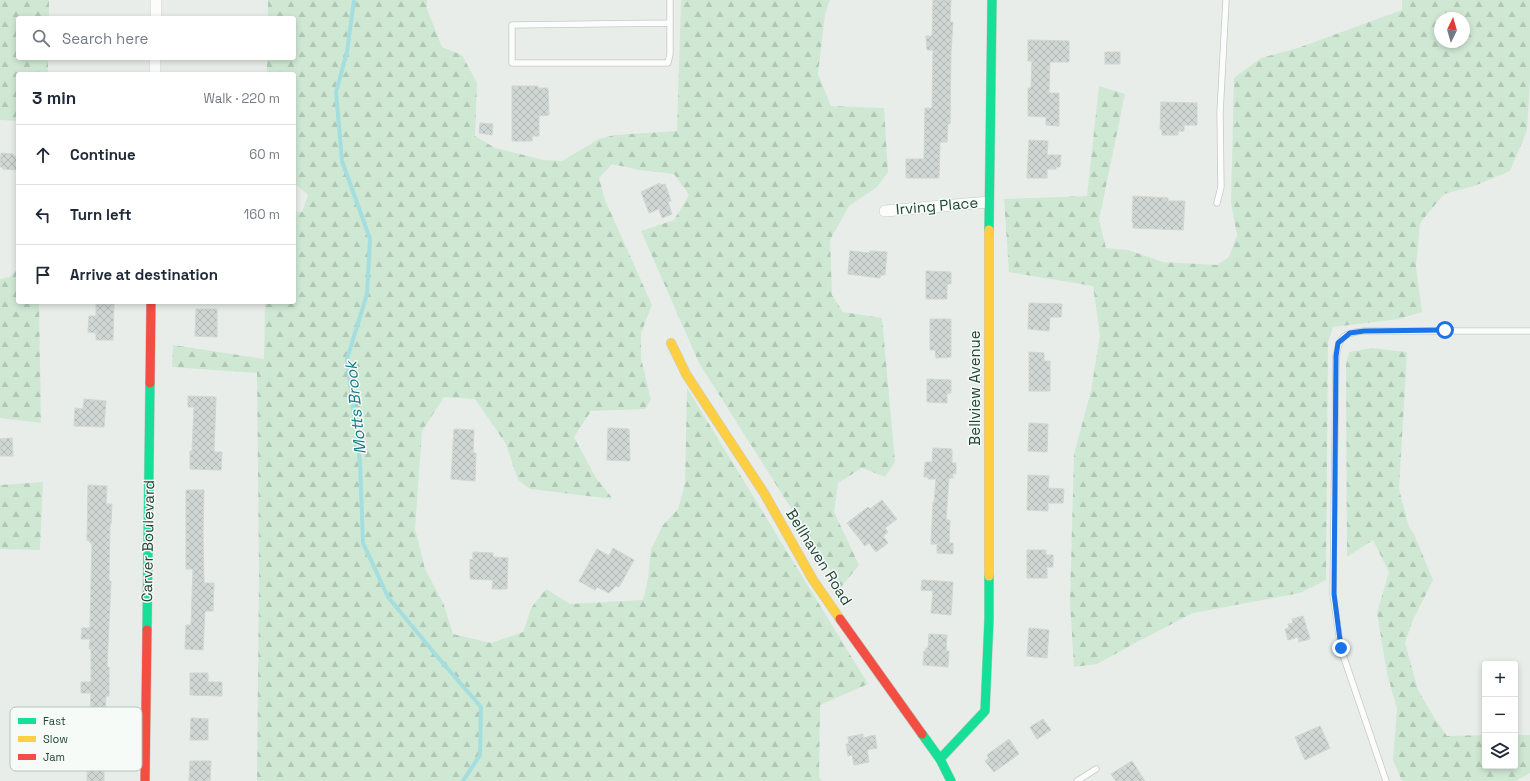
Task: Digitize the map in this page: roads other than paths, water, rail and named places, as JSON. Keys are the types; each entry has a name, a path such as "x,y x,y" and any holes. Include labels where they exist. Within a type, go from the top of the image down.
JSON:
{"street":[{"path":"156,0 156,16"},
{"name":"Bellview Avenue","path":"940,759 985,710 989,619 989,202 992,0"},
{"path":"155,60 155,72"},
{"name":"Irving Place","path":"884,210 989,202"},
{"name":"Carver Boulevard","path":"145,781 151,304"},
{"name":"Bellhaven Road","path":"671,342 686,374 764,493 813,580 940,759 951,781"}],"lane":[{"path":"670,0 670,23 670,54 668,62 512,63 512,26 670,23"},
{"path":"1217,203 1221,186 1220,113 1226,0"},
{"path":"1386,781 1341,648 1334,594 1336,364 1338,343 1350,333 1364,331 1530,331"},
{"path":"1077,781 1096,769"}],"waterway":[{"name":"Motts Brook","path":"354,0 347,52 336,92 342,161 370,239 367,294 347,359 360,463 363,543 388,597 481,707 480,755 463,781"}]}
